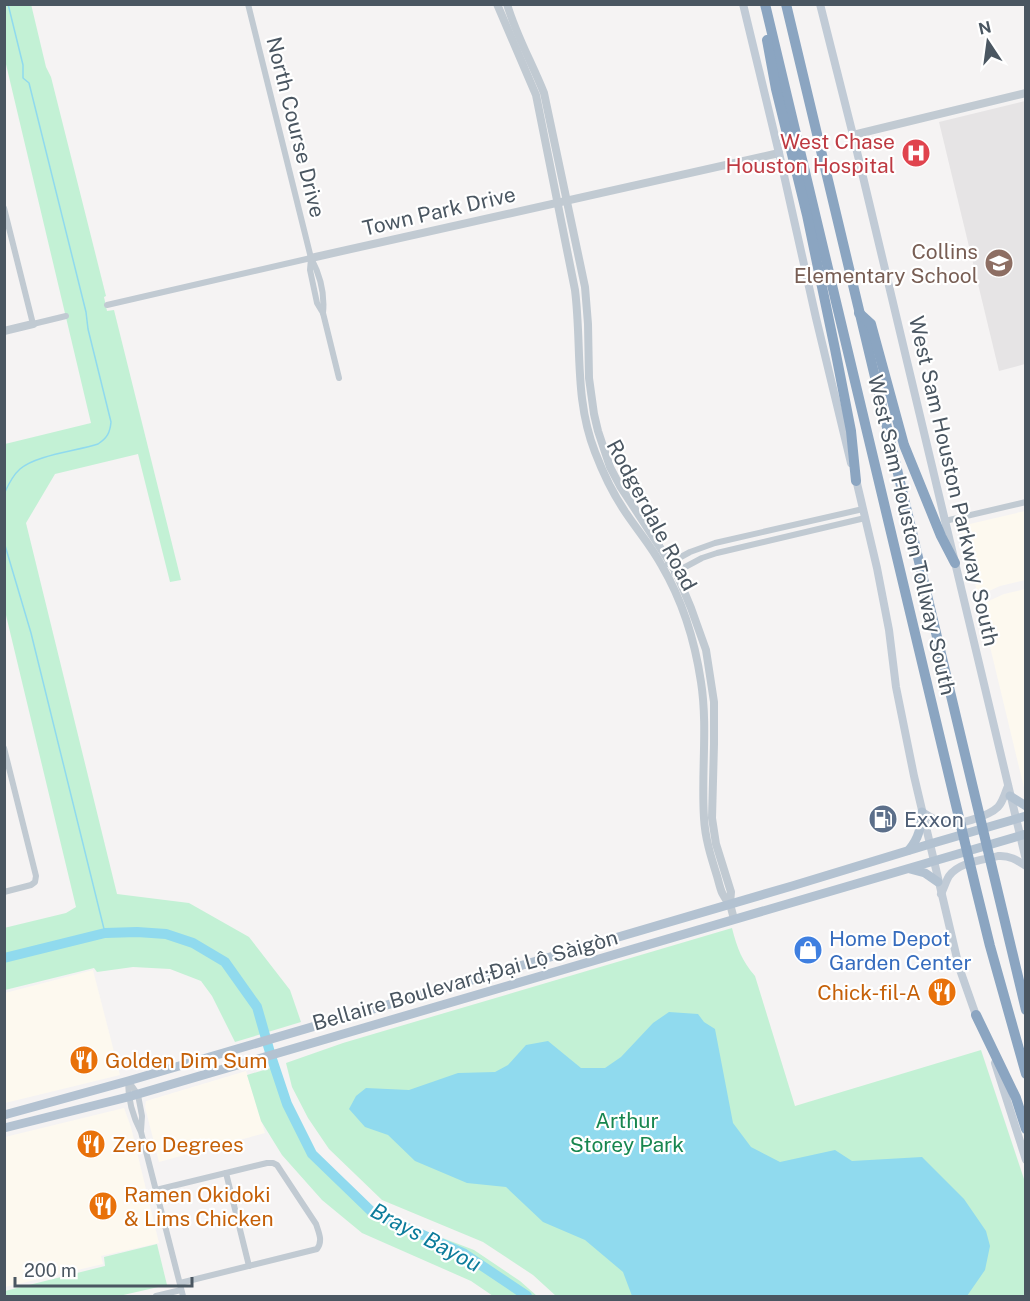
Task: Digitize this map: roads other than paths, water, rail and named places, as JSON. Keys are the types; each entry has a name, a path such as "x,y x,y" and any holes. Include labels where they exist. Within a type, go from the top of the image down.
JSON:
{"highway":[{"path":"763,4 776,89 807,214 851,431 856,481"},
{"name":"West Sam Houston Tollway South","path":"763,4 975,889 1026,1074"},
{"name":"West Sam Houston Tollway South","path":"786,4 1026,1010"},
{"path":"859,312 871,324 904,445 941,536 955,563"},
{"path":"976,1015 1016,1098 1026,1129"}],"main road":[{"path":"743,4 845,443 878,568 899,703 938,882 959,967 1001,1080 1026,1160"},
{"name":"West Sam Houston Parkway South","path":"820,4 1010,796 1023,834 1026,860"},
{"path":"922,812 946,824 982,816 1000,806 1008,786"},
{"path":"1010,796 1026,806"},
{"path":"909,850 920,831 922,812"},
{"name":"Bellaire Boulevard;Đại Lộ Sàigòn","path":"4,1114 128,1081 1026,816"},
{"name":"Bellaire Boulevard;Đại Lộ Sàigòn","path":"4,1128 128,1098 1023,834"},
{"path":"941,894 954,870 965,865 1004,855 1026,866"},
{"path":"908,868 925,873 938,882"},
{"path":"482,976 486,993"},
{"path":"226,1052 231,1068"}],"street":[{"name":"North Course Drive","path":"248,4 311,258 310,270 317,303 323,313 339,378"},
{"name":"Rodgerdale Road","path":"496,4 536,95 585,287 582,308 580,385 594,449 624,510 667,565"},
{"name":"Rodgerdale Road","path":"507,4 522,45 544,93 562,201"},
{"path":"853,135 1026,93"},
{"name":"Town Park Drive","path":"107,305 779,153"},
{"path":"4,208 33,324"},
{"name":"Rodgerdale Road","path":"582,308 594,414 610,467 672,574 700,632 709,666 714,702 714,744 707,801"},
{"path":"4,331 66,316"},
{"path":"585,416 594,414"},
{"path":"594,449 603,447"},
{"path":"945,521 1026,502"},
{"path":"667,565 706,546 863,508"},
{"path":"672,574 710,555 865,518"},
{"path":"759,533 761,543"},
{"name":"Rodgerdale Road","path":"672,574 699,666 704,703 707,801 716,844 731,892 730,904 735,920"},
{"path":"704,703 714,702"},
{"path":"4,748 36,876 35,882 31,885 4,892"},
{"path":"128,1081 138,1095 142,1116 141,1132"},
{"path":"128,1081 128,1098 133,1117 141,1132 182,1293 156,1296"},
{"path":"156,1190 273,1163 316,1224 320,1235 320,1245 317,1249 180,1283"},
{"path":"226,1173 249,1266"}],"water":[{"path":"669,1012 698,1014 704,1022 715,1029 733,1123 751,1147 780,1162 835,1150 852,1161 922,1157 964,1199 986,1231 990,1246 985,1270 967,1296 632,1296 623,1272 585,1240 543,1222 506,1187 467,1183 415,1161 388,1135 365,1127 349,1109 356,1096 366,1088 409,1090 458,1073 495,1072 508,1065 526,1045 548,1041 581,1068 605,1068 621,1057 653,1023"}],"waterway":[{"path":"4,494 15,474 27,464 98,444 107,435 111,422 29,83 23,78 23,65 8,4"},
{"path":"4,542 31,633 105,933"},
{"name":"Brays Bayou","path":"4,958 105,933 137,932 166,934 193,943 225,962 257,1007 287,1104 312,1154 372,1212 463,1253 527,1296"}],"place":[{"name":"West Chase Houston Hospital","path":"916,153"},
{"name":"Collins Elementary School","path":"999,263"},
{"name":"Exxon","path":"883,819"},
{"name":"Home Depot Garden Center","path":"808,950"},
{"name":"Chick-fil-A","path":"942,992"},
{"name":"Golden Dim Sum","path":"84,1060"},
{"name":"Zero Degrees","path":"91,1144"},
{"name":"Ramen Okidoki & Lims Chicken","path":"103,1206"}],"park label":[{"name":"Arthur Storey Park","path":"627,1132"}]}
